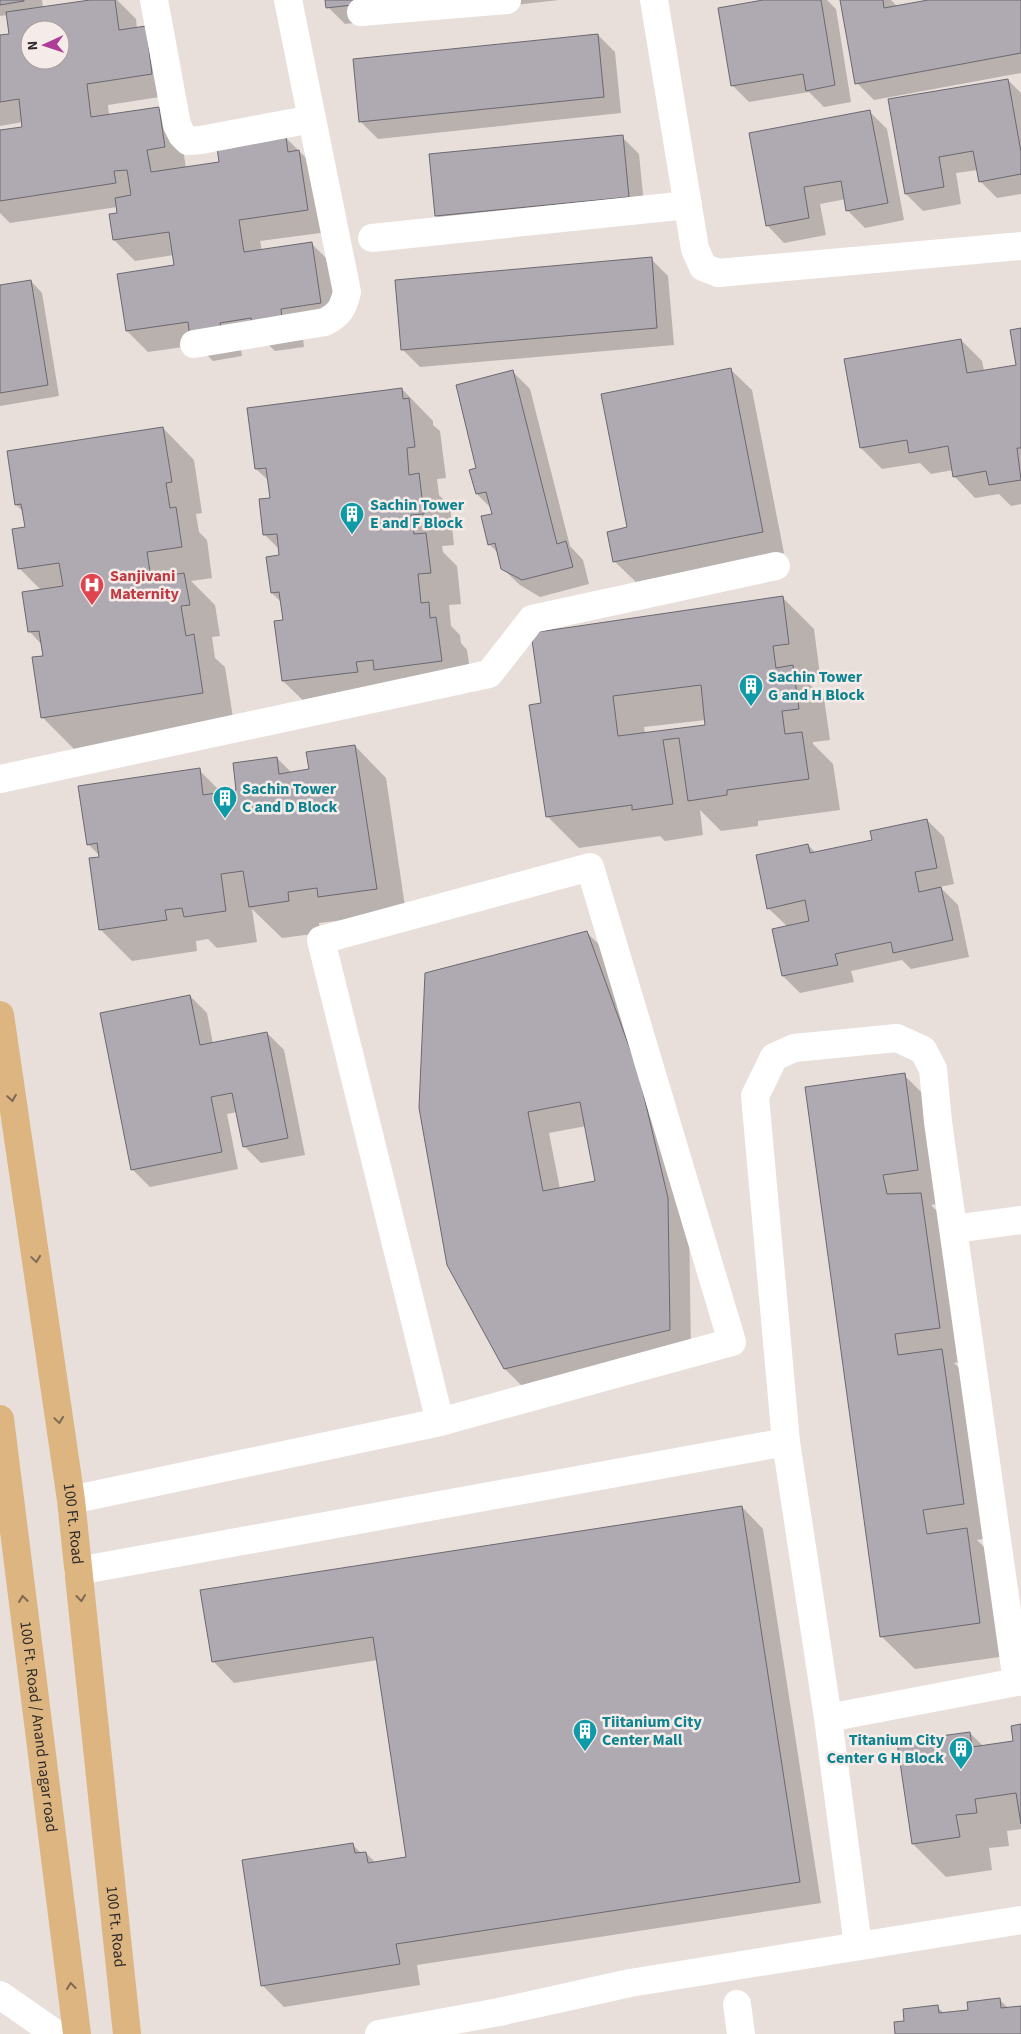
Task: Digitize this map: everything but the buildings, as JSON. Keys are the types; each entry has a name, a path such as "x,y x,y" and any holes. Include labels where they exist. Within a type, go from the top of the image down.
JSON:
{"main road":[{"name":"100 Ft. Road","path":"0,1015 70,1500 127,2034"},
{"name":"100 Ft. Road / Anand nagar road","path":"0,1419 77,2034"}],"street":[{"path":"154,0 177,125 188,140 201,140 312,119"},
{"path":"194,344 325,322 336,315 344,304 347,292 288,0"},
{"path":"360,12 507,0"},
{"path":"654,0 695,249 703,267 718,273 1021,246"},
{"path":"372,238 688,205"},
{"path":"0,779 489,674 532,619 776,566"},
{"path":"70,1500 440,1422 732,1342 590,868 321,940 440,1422"},
{"path":"828,1718 1019,1682 933,1069 923,1050 897,1038 794,1048 774,1057 755,1096 786,1442 828,1718 858,1946"},
{"path":"954,1229 1021,1220"},
{"path":"78,1570 786,1442"},
{"path":"379,2034 500,2023 630,1983 1021,1920"},
{"path":"0,1995 56,2034"},
{"path":"737,2004 741,2034"}],"place":[{"name":"Sachin Tower E and F Block","path":"352,535"},
{"name":"Sanjivani Maternity","path":"92,606"},
{"name":"Sachin Tower G and H Block","path":"751,707"},
{"name":"Sachin Tower C and D Block","path":"225,819"},
{"name":"Tiitanium City Center Mall","path":"585,1752"},
{"name":"Titanium City Center G H Block","path":"961,1770"}]}
